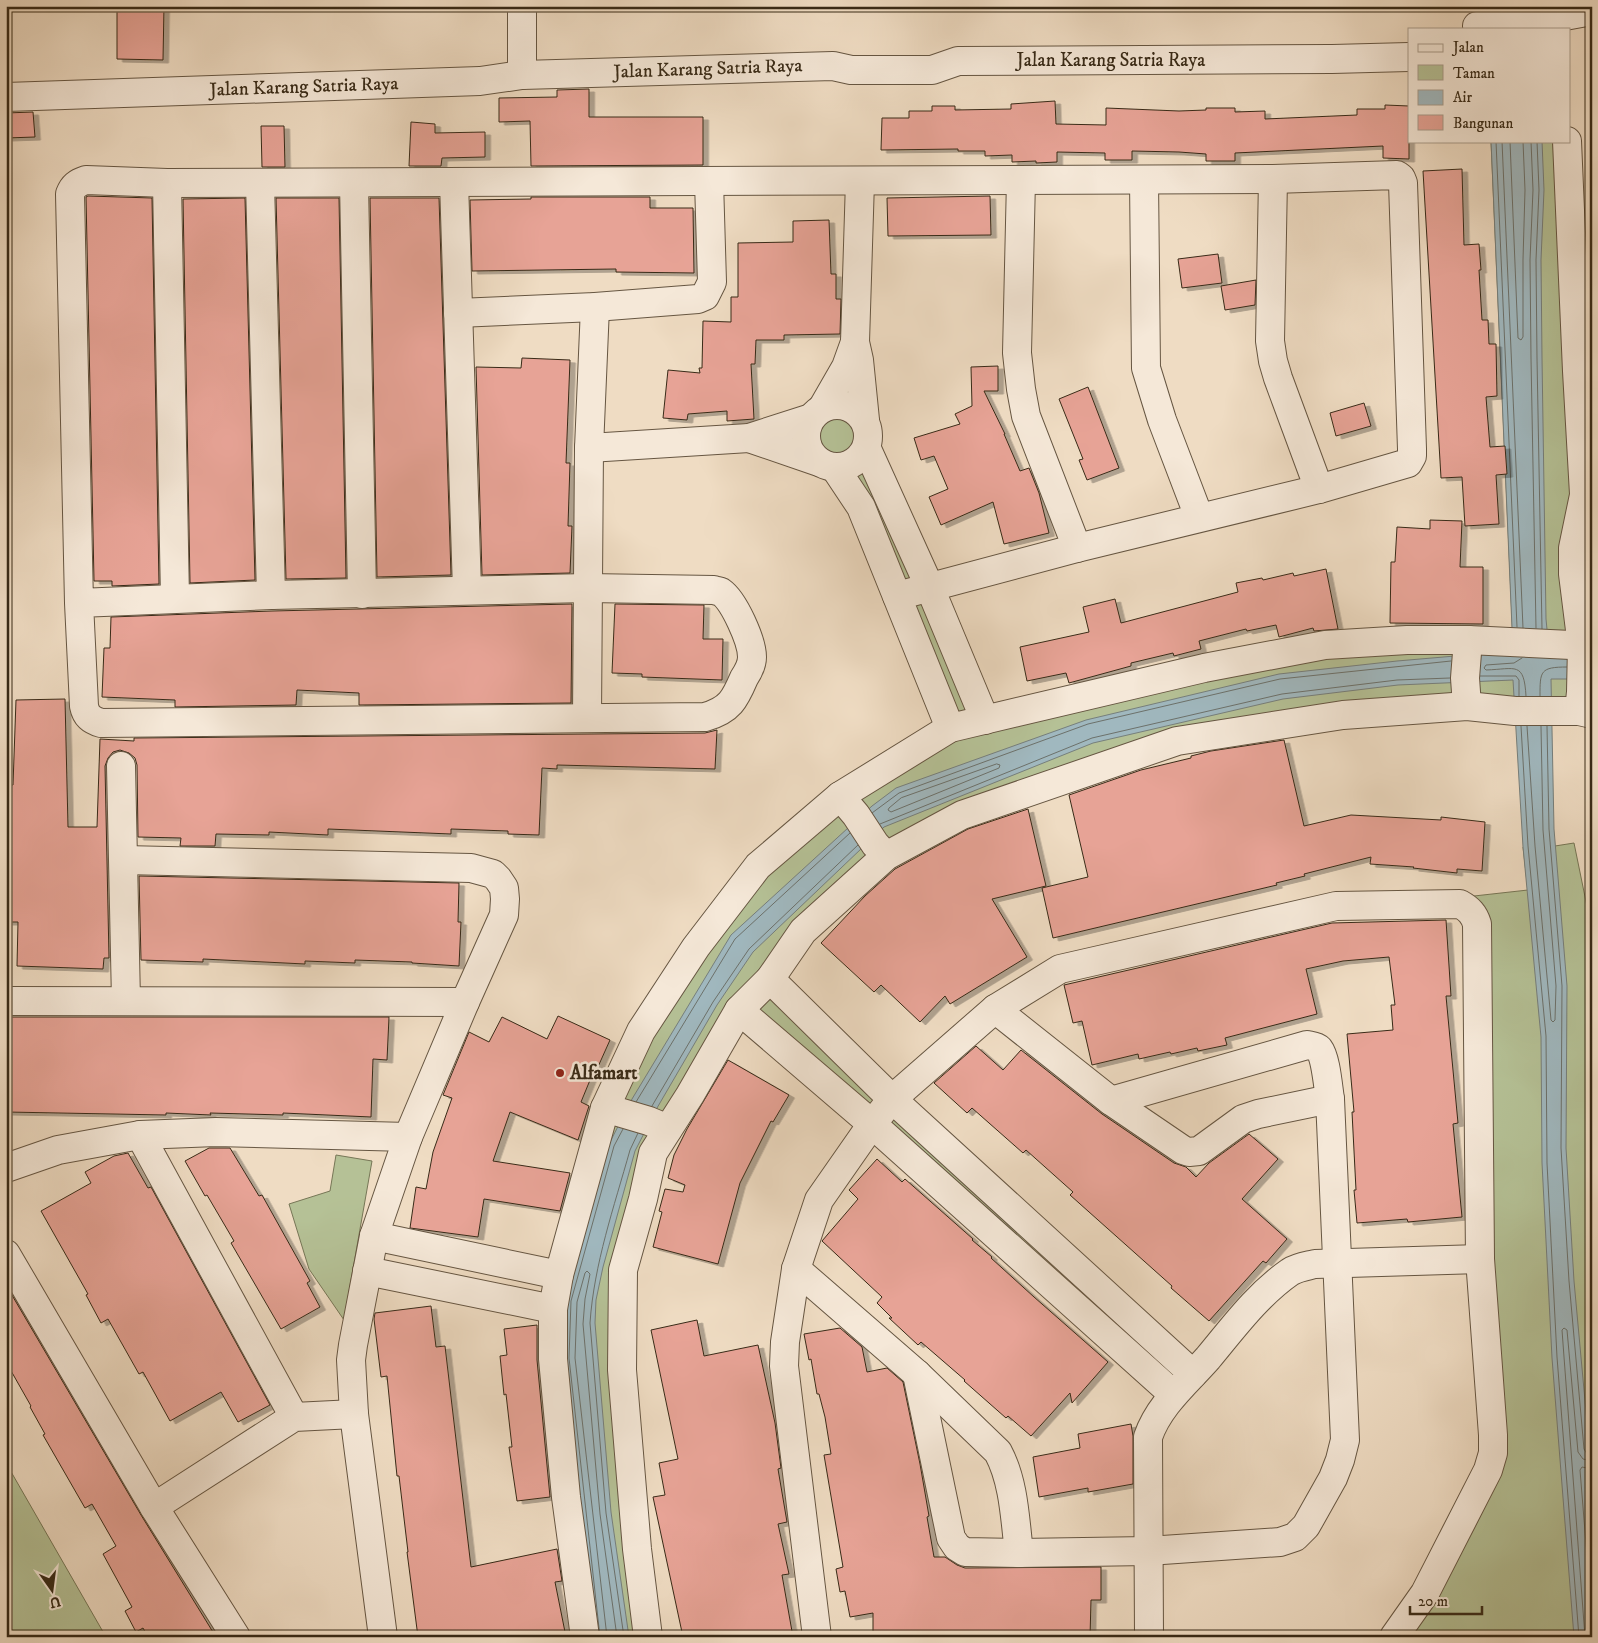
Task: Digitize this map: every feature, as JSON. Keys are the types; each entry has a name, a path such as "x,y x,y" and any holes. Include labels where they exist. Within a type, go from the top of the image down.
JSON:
{"street":[{"path":"522,6 522,74"},
{"path":"1477,20 1531,14 1560,23 1592,11"},
{"name":"Jalan Karang Satria Raya","path":"6,97 480,81 522,74 834,66 851,70 932,70 958,61 1408,57"},
{"path":"648,1637 637,1549 622,1370 623,1270 653,1153 690,1095 739,1010 770,979 803,931 880,850 962,815 1177,741 1343,715 1467,706 1515,710 1584,706 1585,650 1574,574 1573,548 1588,506 1576,362 1567,142"},
{"path":"79,602 467,590 588,588 714,590 722,593 737,613 751,647 752,657 751,664 734,700 728,706 712,715 705,716 100,724 93,721 88,717 84,706 79,602 70,194 73,187 79,182 86,180 167,183 1144,180 1273,179 1397,175 1401,178 1403,183 1412,456 1408,463 1319,489 1199,517 897,596"},
{"path":"1273,179 1270,341 1278,378 1319,489"},
{"path":"1020,180 1017,353 1021,389 1026,416 1077,548"},
{"path":"1144,180 1146,368 1162,420 1199,517"},
{"path":"458,313 595,307 698,299 705,296 712,282 709,181"},
{"path":"749,438 827,465 854,463 866,448 869,434 865,420 859,360 855,342 860,181"},
{"path":"454,182 467,590"},
{"path":"167,183 175,598"},
{"path":"260,183 271,595"},
{"path":"354,183 362,594"},
{"path":"587,717 589,448 595,307"},
{"path":"855,342 846,367 806,434 807,442 809,450 827,465 861,506 950,728"},
{"path":"589,448 749,438 838,404 854,408 865,420"},
{"path":"866,448 930,588 985,720"},
{"path":"585,1637 566,1497 553,1359 554,1308 559,1276 605,1108 641,1031 696,947 758,866 848,806 950,728 1204,668 1325,645 1407,640 1467,647 1513,642 1553,644 1585,650"},
{"path":"1467,647 1467,706"},
{"path":"121,766 126,1001"},
{"path":"848,806 880,850"},
{"path":"124,860 471,868 493,874 504,888 504,915 408,1137 374,1236 351,1360 354,1414 384,1637"},
{"path":"817,1637 784,1366 785,1342 796,1269 819,1200 872,1124 892,1099 995,1009 1060,969 1336,906 1460,904 1470,910 1477,924 1480,1259 1493,1453 1488,1470 1425,1593 1394,1637"},
{"path":"770,979 892,1099 1193,1374"},
{"path":"6,1001 465,1002"},
{"path":"995,1009 1111,1101 1183,1150 1199,1151 1243,1119 1258,1114 1330,1099"},
{"path":"739,1010 872,1124 1173,1394"},
{"path":"917,1374 951,1538 956,1547 965,1552 1148,1552 1280,1542 1295,1537 1306,1526 1333,1478 1345,1440 1330,1099 1323,1057 1315,1046 1307,1045 1111,1101"},
{"path":"605,1108 649,1121 668,1129"},
{"path":"6,1168 58,1150 140,1135 216,1132 408,1137"},
{"path":"140,1135 294,1417"},
{"path":"996,1234 1017,1213"},
{"path":"374,1236 559,1276"},
{"path":"6,1254 154,1507 236,1637"},
{"path":"1149,1637 1148,1437 1159,1414 1173,1394 1193,1374 1266,1290 1292,1271 1304,1266 1480,1259"},
{"path":"796,1269 917,1374 998,1452 1009,1478 1019,1553"},
{"path":"367,1271 554,1308"},
{"path":"154,1507 294,1417 354,1414"}],"green space":[{"path":"1491,142 1566,142 1592,518 1592,714 1579,711 1224,733 886,856 770,979 1193,1374 1173,1394 739,1010 690,1095 623,1270 648,1637 585,1637 600,1123 758,866 950,728 835,468 749,438 811,418 846,367 869,434 867,449 985,720 1204,668 1513,642"},
{"path":"1574,843 1592,931 1592,1637 1394,1637 1488,1470 1465,907 1474,896 1528,890 1523,847 1555,846"},
{"path":"336,1155 372,1161 344,1320 309,1269 289,1204 330,1191"},
{"path":"6,1463 106,1637 6,1637"}],"water":[{"path":"1491,142 1542,142 1544,190 1541,260 1542,358 1546,619 1549,650 1592,652 1592,679 1551,679 1554,829 1567,986 1566,1148 1574,1281 1592,1477 1592,1637 1574,1637 1552,1358 1542,1163 1541,1037 1523,847 1513,680 1398,685 1283,699 1093,743 884,827 753,952 717,1005 657,1108 635,1151 603,1267 596,1300 595,1323 611,1512 629,1637 596,1637 564,1358 565,1300 609,1144 632,1099 731,935 872,806 896,788 1086,720 1279,674 1513,651"}],"building":[{"path":"117,6 164,6 163,60 117,59"},
{"path":"589,89 589,117 703,117 703,165 531,166 530,121 499,122 499,98 557,97 557,90"},
{"path":"1055,101 1056,124 1106,125 1106,108 1179,111 1206,110 1206,108 1235,108 1235,112 1265,111 1265,119 1357,115 1357,109 1385,109 1385,105 1408,106 1409,159 1383,158 1383,146 1235,153 1235,161 1206,161 1206,154 1179,152 1132,151 1132,160 1105,160 1105,153 1057,152 1057,162 1036,163 1036,161 1012,162 1012,155 985,156 985,151 958,151 958,149 881,150 882,118 909,118 909,111 932,111 932,106 955,106 955,110 1011,109 1011,104"},
{"path":"33,112 35,137 6,138 6,113"},
{"path":"411,122 435,124 435,133 485,132 485,157 442,158 441,166 409,166"},
{"path":"261,126 284,126 285,167 262,167"},
{"path":"1462,169 1464,245 1479,244 1482,320 1488,320 1489,344 1496,344 1497,396 1486,397 1490,447 1505,446 1507,474 1496,475 1499,524 1465,526 1462,477 1441,478 1423,171"},
{"path":"990,196 991,235 888,236 887,198"},
{"path":"86,197 152,198 159,584 112,586 112,581 94,581"},
{"path":"531,197 650,197 650,208 693,208 694,273 616,272 616,269 472,271 470,200 531,199"},
{"path":"245,198 255,580 190,583 183,199"},
{"path":"276,198 339,198 346,578 286,579"},
{"path":"370,198 439,198 451,575 377,577"},
{"path":"829,220 831,274 836,274 836,299 841,299 840,334 784,335 784,340 756,340 755,364 751,364 754,419 727,421 727,411 688,414 687,420 663,418 668,370 700,373 699,368 702,368 703,321 731,322 731,297 738,297 738,243 793,242 793,221"},
{"path":"1218,254 1222,283 1182,288 1178,259"},
{"path":"1256,280 1255,305 1225,310 1221,286"},
{"path":"522,358 570,360 566,463 570,463 568,526 572,526 570,573 482,575 476,367 521,368"},
{"path":"998,366 998,391 984,391 1005,434 1020,471 1029,468 1039,493 1049,533 1004,544 993,502 941,525 929,497 948,489 934,456 921,460 914,438 960,424 955,414 972,406 971,367"},
{"path":"1088,387 1119,468 1087,480 1079,460 1083,459 1059,399"},
{"path":"1364,403 1371,426 1336,436 1330,413"},
{"path":"1430,520 1462,521 1460,567 1483,567 1483,624 1390,623 1391,562 1395,562 1397,527 1430,529"},
{"path":"1326,569 1338,629 1314,631 1313,628 1279,637 1276,625 1247,631 1246,629 1199,641 1201,649 1174,656 1173,653 1131,663 1131,666 1069,683 1066,673 1027,681 1020,647 1089,632 1083,607 1115,599 1121,623 1238,592 1236,583 1262,578 1263,580 1293,573 1294,576"},
{"path":"572,604 571,703 359,705 359,693 297,690 296,705 175,707 175,700 102,697 104,648 110,648 111,617"},
{"path":"615,604 704,605 703,639 723,639 722,680 642,677 642,674 612,673"},
{"path":"65,699 68,827 97,827 100,739 134,741 134,738 705,733 717,730 715,769 557,765 557,769 542,768 539,835 508,834 508,831 451,829 451,834 328,829 328,835 269,832 269,835 216,834 215,846 180,846 181,838 138,837 137,765 135,758 129,753 120,750 113,752 105,766 109,958 104,958 103,969 17,966 18,922 6,922 7,844 11,785 13,785 16,700"},
{"path":"1284,740 1304,826 1351,815 1441,820 1441,817 1485,822 1482,871 1457,869 1457,873 1414,867 1370,864 1371,857 1304,874 1305,876 1276,883 1277,885 1053,938 1042,888 1088,877 1069,795 1141,770 1191,758 1191,756 1211,751"},
{"path":"1028,809 1046,886 992,899 1027,957 950,1004 945,996 920,1022 881,985 874,992 821,943 865,896 895,869 968,829"},
{"path":"139,876 459,883 458,922 461,922 459,966 355,960 355,963 305,961 305,964 203,959 203,962 141,960"},
{"path":"1446,920 1451,996 1446,996 1458,1123 1453,1124 1462,1217 1408,1222 1407,1219 1357,1223 1354,1190 1356,1190 1352,1112 1354,1112 1347,1034 1393,1030 1391,1005 1395,1005 1389,957 1343,961 1306,969 1317,1014 1225,1038 1227,1045 1198,1051 1197,1048 1171,1054 1170,1052 1139,1059 1138,1054 1092,1065 1082,1021 1073,1023 1064,985 1332,923"},
{"path":"558,1016 610,1040 597,1069 595,1068 581,1102 589,1106 578,1140 510,1112 493,1161 570,1173 560,1211 484,1199 478,1237 410,1228 416,1187 426,1189 433,1152 452,1098 443,1095 469,1032 489,1042 502,1017 547,1039"},
{"path":"6,1017 389,1017 387,1060 373,1059 371,1117 283,1113 283,1115 210,1113 211,1115 166,1113 166,1115 6,1112"},
{"path":"976,1046 1003,1070 1021,1050 1102,1114 1174,1163 1186,1167 1196,1177 1209,1163 1249,1134 1278,1159 1242,1199 1287,1239 1266,1263 1263,1261 1209,1321 1070,1195 1073,1192 1026,1150 1023,1153 972,1108 967,1113 934,1083"},
{"path":"728,1060 789,1095 773,1122 771,1121 740,1183 718,1264 653,1247 662,1212 659,1211 665,1189 683,1192 685,1185 668,1178 674,1155 687,1129"},
{"path":"209,1148 230,1148 259,1196 262,1195 310,1281 307,1283 320,1307 281,1329 231,1243 234,1241 185,1161"},
{"path":"128,1153 148,1188 151,1187 270,1405 238,1422 221,1392 170,1421 143,1372 139,1374 108,1319 101,1323 86,1295 88,1294 41,1211 91,1183 85,1172 114,1156"},
{"path":"877,1159 902,1182 905,1179 1108,1362 1072,1403 1070,1393 1031,1436 1008,1416 1006,1418 921,1342 918,1345 889,1318 892,1318 877,1303 882,1297 822,1241 858,1199 849,1190"},
{"path":"6,1285 141,1515 216,1637 148,1637 143,1628 136,1632 125,1611 132,1607 103,1554 116,1546 92,1504 85,1508 43,1435 45,1434 31,1406 6,1362"},
{"path":"431,1306 436,1347 445,1346 471,1567 557,1549 562,1581 555,1582 566,1637 418,1637 399,1476 397,1476 387,1376 381,1377 374,1319 375,1313"},
{"path":"697,1320 704,1356 758,1345 775,1423 781,1468 778,1469 787,1522 778,1524 789,1574 782,1575 793,1637 683,1637 653,1497 665,1495 659,1463 678,1459 651,1330"},
{"path":"537,1325 537,1360 550,1497 517,1501 509,1447 512,1447 500,1356 507,1355 504,1329"},
{"path":"840,1328 862,1347 867,1372 887,1368 903,1382 920,1464 934,1557 945,1557 965,1568 1101,1567 1101,1600 1091,1600 1090,1637 873,1637 873,1613 850,1617 845,1591 840,1592 836,1569 843,1567 824,1455 831,1454 825,1417 819,1394 817,1394 811,1359 809,1360 804,1334"},
{"path":"1131,1424 1133,1436 1133,1484 1088,1492 1088,1488 1039,1497 1033,1457 1080,1448 1078,1434"}],"place":[{"name":"Alfamart","path":"560,1073"}]}
